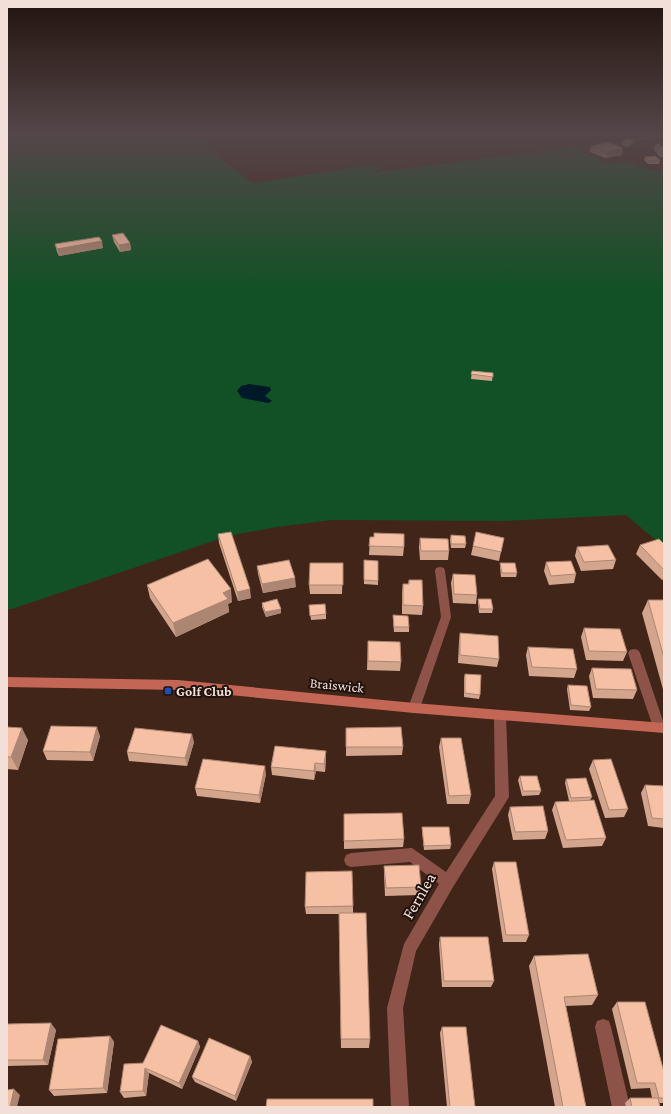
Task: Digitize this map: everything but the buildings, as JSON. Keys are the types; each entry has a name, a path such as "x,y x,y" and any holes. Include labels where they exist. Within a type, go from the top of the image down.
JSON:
{"main road":[{"name":"Braiswick","path":"7,682 178,686 414,708 662,728"}],"street":[{"path":"414,708 446,617 440,572"},
{"path":"634,653 662,728"},
{"name":"Fernlea","path":"400,1107 395,1008 409,949 448,882 502,797 500,715"},
{"path":"351,860 412,855 448,882"},
{"path":"603,1027 620,1107"}],"green space":[{"path":"7,186 664,186 664,547 626,515 504,521 332,520 277,527 228,536 12,609 7,609"}],"water":[{"path":"249,384 270,387 271,390 265,396 272,401 268,403 242,398 237,391 241,386"}],"place":[{"name":"Golf Club","path":"168,691"}]}
